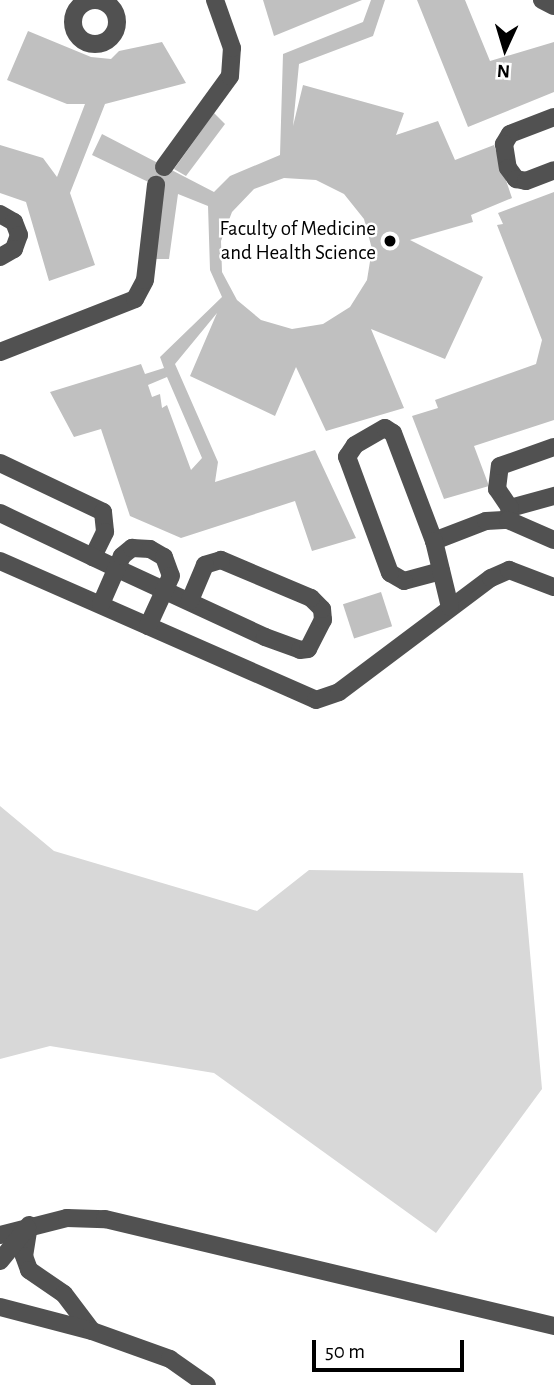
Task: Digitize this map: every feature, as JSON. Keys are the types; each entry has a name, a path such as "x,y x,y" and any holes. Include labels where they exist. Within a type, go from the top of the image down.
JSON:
{"street":[{"path":"164,167 230,76 232,48 215,0"},
{"path":"542,0 554,6"},
{"path":"554,117 510,134 504,144 508,168 516,178 526,181 554,170"},
{"path":"0,352 114,311 135,299 145,281 156,186"},
{"path":"0,214 14,222 19,235 15,249 0,257"},
{"path":"441,571 404,581 390,573 347,457 355,445 390,429 434,541 450,607"},
{"path":"554,447 500,466 497,489 509,514 554,540"},
{"path":"0,463 103,512 105,532 93,557"},
{"path":"434,541 554,496"},
{"path":"0,513 118,569 300,650 308,649 323,620 322,609 311,598 221,560 205,565 190,601"},
{"path":"101,604 132,548 150,550 169,566 171,576 148,626"},
{"path":"0,561 316,700 339,692 450,607 509,570 554,587"},
{"path":"0,1235 29,1225 106,1219 554,1326"},
{"path":"0,1261 29,1225"},
{"path":"29,1225 24,1256 29,1270 64,1294 92,1331"},
{"path":"0,1307 92,1331 170,1359 206,1385"}],"shaded area":[{"path":"0,806 54,851 257,911 309,870 523,873 542,1089 436,1233 214,1073 50,1046 0,1059"}],"building":[{"path":"263,0 362,0 274,36"},
{"name":"Faculty of Medicine and Health Science","path":"371,0 385,0 373,36 299,64 293,126 303,85 404,113 396,135 438,121 455,160 494,145 512,198 471,215 473,222 410,240 483,277 445,359 371,329 404,408 326,431 296,367 275,416 190,376 217,313 175,364 218,462 215,482 315,450 356,538 312,551 295,501 181,538 130,516 101,429 74,437 50,392 141,364 145,374 164,368 160,357 222,297 210,270 208,206 178,194 169,259 154,259 163,189 92,155 102,134 214,192 230,176 280,155 283,54 363,22","holes":["284,178 316,180 344,194 364,219 372,249 367,280 350,307 323,324 292,329 261,320 237,300 222,272 221,241 232,212 254,189","167,377 202,458 191,470 167,405 162,408 160,394 152,397 148,385"]},
{"path":"417,0 465,0 490,61 554,42 554,92 468,127"},
{"path":"28,31 91,57 111,59 119,51 162,42 186,83 105,104 70,193 95,265 49,281 26,202 0,193 0,145 43,158 57,177 85,104 67,104 7,80"},
{"path":"214,113 225,124 186,176 174,169"},
{"path":"554,192 554,420 474,446 489,486 444,499 412,416 438,408 435,400 536,364 542,340 497,225 503,224 498,213"},
{"path":"381,592 392,626 354,639 343,604"}],"place":[{"name":"Faculty of Medicine and Health Science","path":"390,241"}]}
